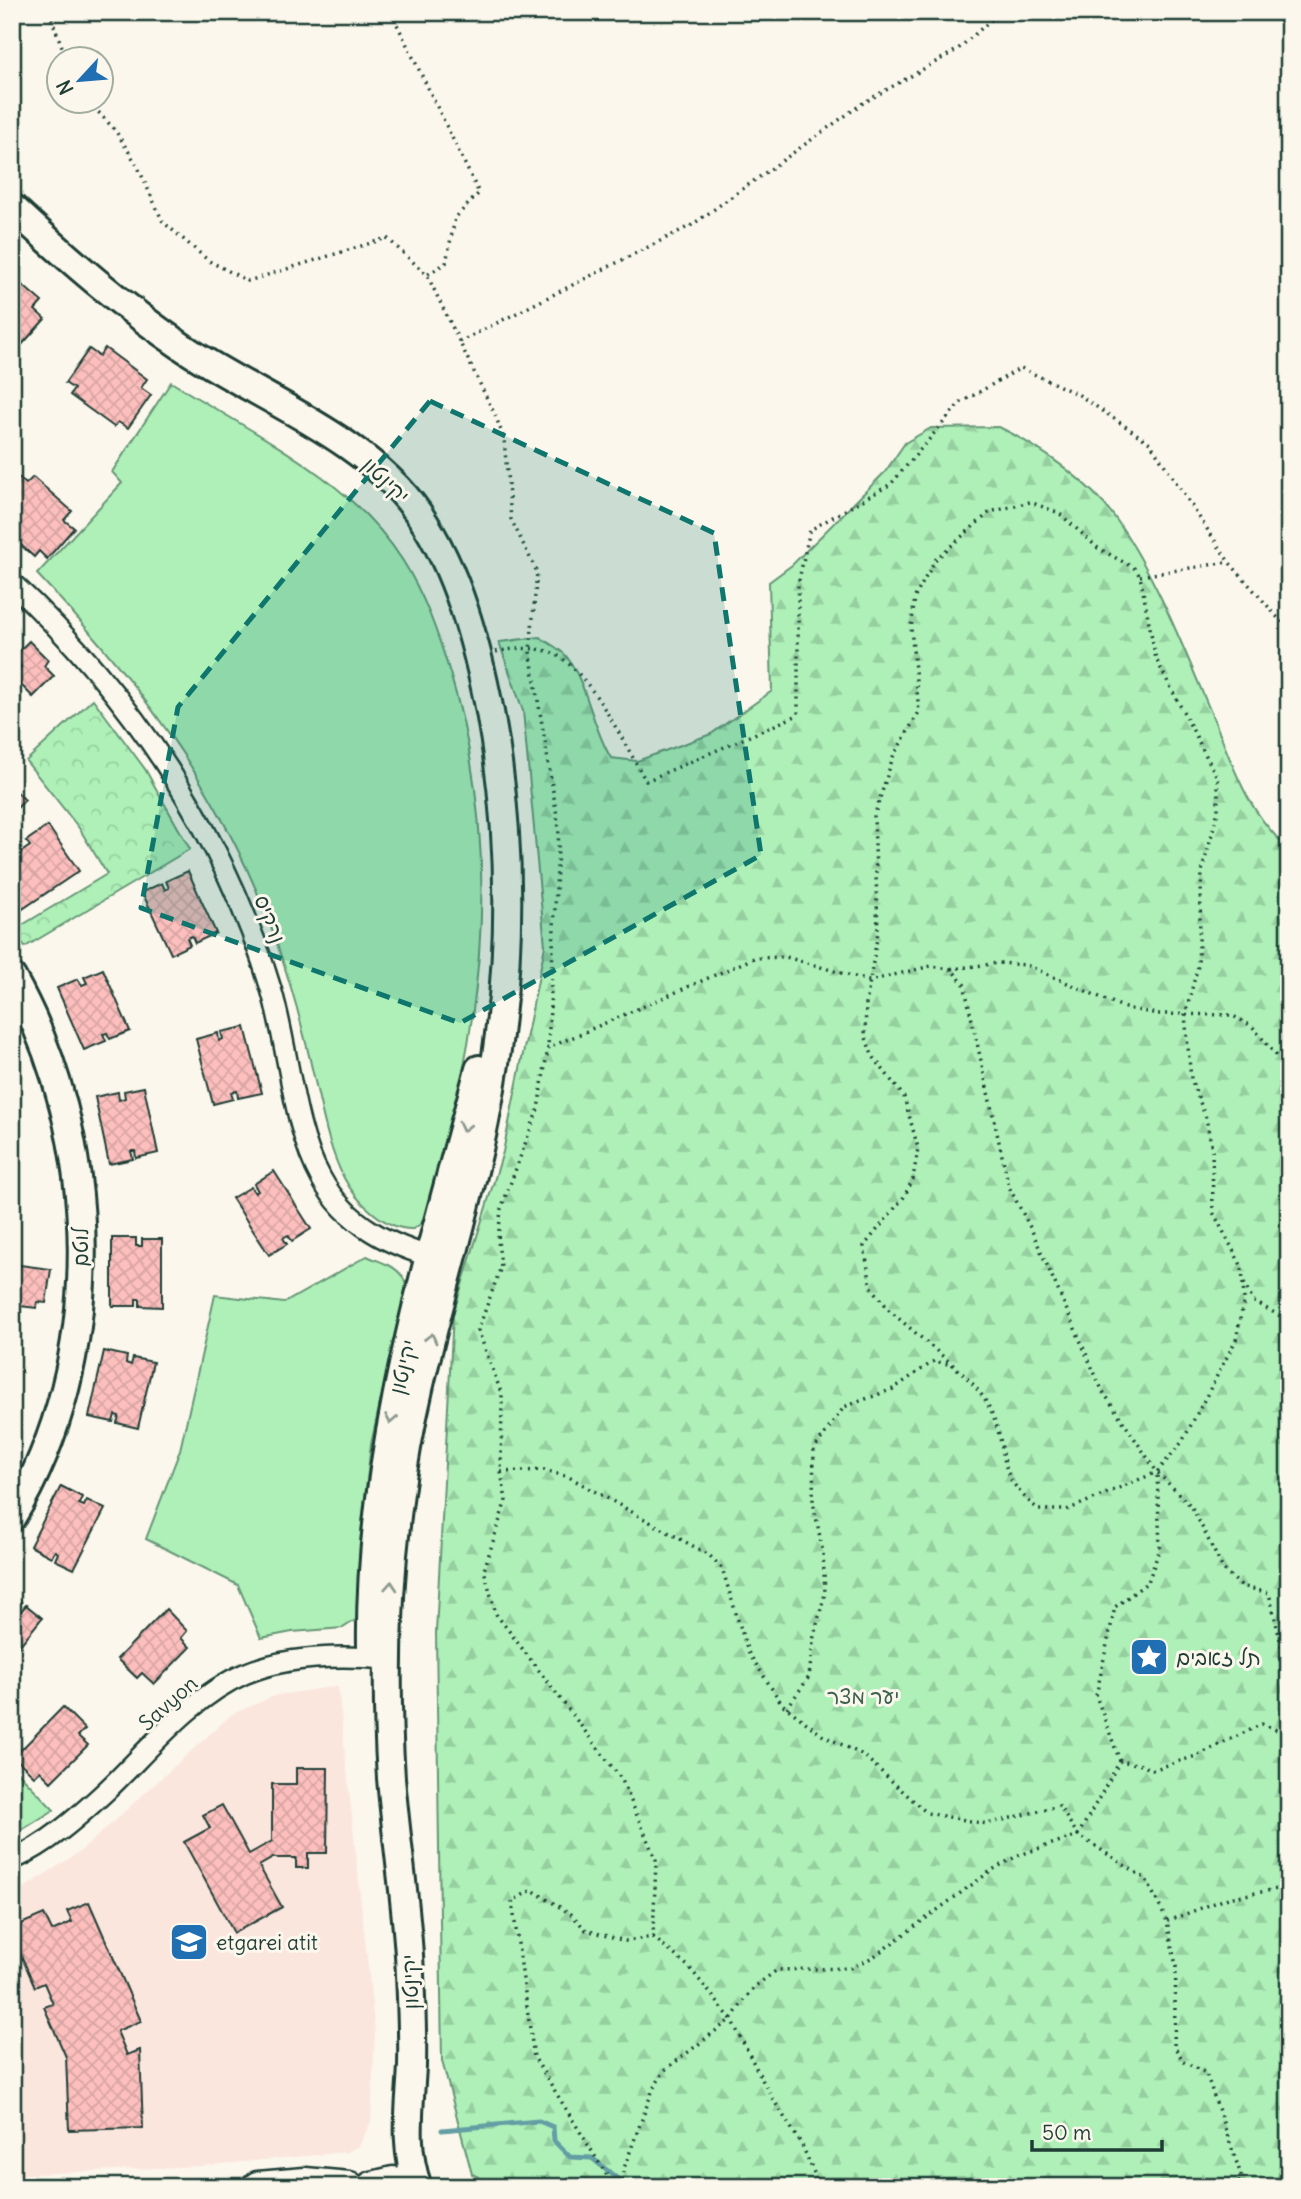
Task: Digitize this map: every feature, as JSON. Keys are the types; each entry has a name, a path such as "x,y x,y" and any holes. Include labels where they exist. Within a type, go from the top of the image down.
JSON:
{"main road":[{"path":"376,2186 393,2182 412,2187"},
{"path":"258,2187 305,2183 349,2187"}],"street":[{"name":"יקינטון","path":"12,208 82,270 159,330 213,367 339,441 389,479 409,501 434,540 455,587 477,657 499,767 506,842 508,916 491,1023 440,1260 394,1403 382,1466 372,1564 380,1658 380,1745 396,1825 410,1978 412,2053 408,2140 418,2187"},
{"name":"נרקיס","path":"12,583 102,677 171,772 201,823 228,876 271,989 304,1136 321,1179 340,1205 363,1227 401,1248 440,1260"},
{"name":"לוטם","path":"12,977 48,1056 65,1112 76,1168 80,1224 80,1277 68,1379 51,1439 27,1493 12,1517"},
{"name":"Savyon","path":"12,1860 51,1838 85,1811 202,1701 234,1679 277,1664 380,1658"},
{"name":"יקינטון","path":"376,2186 395,2167 408,2140"}],"path":[{"path":"49,12 62,46"},
{"path":"391,12 479,193 455,218 446,263 426,275"},
{"path":"459,342 692,225 863,103 957,50 1000,12"},
{"path":"102,116 116,130 130,153 163,222 209,261 248,281 387,238 426,275 504,439 511,519 537,572 530,651 559,828 548,1048 538,1109 500,1209 498,1240 501,1266 478,1330 502,1395 501,1472 506,1500 484,1570 496,1614 622,1780 656,1860 653,1937"},
{"path":"477,657 506,649 551,652 588,682 646,781 798,715 798,584 810,530 891,484 960,403 1021,368 1079,394 1150,443 1229,562 1279,619 1289,626"},
{"path":"1030,502 1059,513 1098,548 1134,568 1140,576 1156,659 1218,779 1218,811 1202,872 1198,966 1185,1015 1191,1079 1206,1118 1212,1149 1213,1212 1242,1267 1244,1299 1236,1340 1182,1442 1157,1472 1067,1510 1039,1510 1022,1496 1006,1475 993,1416 976,1386 890,1311 868,1278 864,1246 904,1197 913,1178 918,1148 904,1097 872,1055 865,1035 869,981 878,932 874,817 893,757 919,712 911,628 915,597 929,569 990,512 1030,502"},
{"path":"1140,576 1229,562"},
{"path":"548,1048 754,958 786,957 869,981 931,966 951,969 999,963 1026,965 1125,1008 1157,1014 1231,1015 1252,1026 1289,1070"},
{"path":"951,969 964,984 1009,1187 1032,1231 1102,1390 1157,1472 1192,1507 1223,1569 1241,1586 1269,1592 1289,1678"},
{"path":"1243,1281 1253,1301 1289,1321"},
{"path":"787,1708 809,1677 814,1635 825,1594 823,1553 813,1501 814,1449 844,1407 893,1389 934,1361 954,1365"},
{"path":"501,1472 544,1470 569,1477 709,1555 722,1568 748,1652 767,1685 787,1708 822,1735 863,1755 927,1813 987,1824 1059,1806 1077,1835 1146,1879 1167,1921 1177,1966 1174,2046 1184,2062 1206,2073 1242,2178 1235,2187"},
{"path":"1120,1761 1096,1696 1115,1607 1148,1582 1160,1548 1157,1472"},
{"path":"1120,1761 1142,1765 1152,1770 1196,1756 1262,1724 1289,1735"},
{"path":"621,2187 623,2171 659,2080 684,2054 731,2019 754,1987 777,1970 850,1968 884,1949 992,1870 1017,1856 1077,1835 1120,1761"},
{"path":"1167,1921 1228,1898 1289,1887"},
{"path":"614,2187 534,2057 512,1901 532,1891 571,1914 586,1930 625,1941 653,1937 689,1967 731,2019 769,2093 802,2145 820,2187"}],"highlighted area":[{"path":"430,401 714,533 761,855 460,1023 141,908 178,707"}],"shaded area":[{"name":"etgarei atit","path":"338,1686 375,2032 371,2122 359,2146 347,2152 201,2166 12,2175 12,1896 82,1850 232,1714 277,1695"}],"green space":[{"path":"171,382 298,460 356,505 381,532 411,574 430,615 450,673 465,732 481,851 478,971 459,1089 432,1205 421,1223 413,1229 392,1225 372,1212 349,1187 338,1166 282,959 262,904 212,801 150,706 77,617 37,574 122,483 112,472"},
{"name":"יער מצר","path":"999,427 1064,467 1094,494 1118,522 1133,545 1171,619 1244,790 1263,821 1289,849 1289,2187 499,2187 472,2174 442,2061 436,1632 453,1314 503,1152 545,946 523,711 499,642 540,637 564,654 580,681 611,758 637,761 711,734 772,691 769,582 792,565 885,472 905,443 931,428"},
{"path":"93,699 145,769 190,849 25,947 14,930 107,874 79,828 26,761"},
{"path":"367,1256 396,1270 401,1274 406,1286 371,1444 360,1543 357,1619 343,1628 292,1632 261,1638 238,1585 146,1539 180,1450 215,1295 284,1303"},
{"path":"12,1766 54,1810 12,1836"}],"building":[{"path":"12,276 42,302 35,310 45,319 18,349 12,344"},
{"path":"105,348 147,379 141,388 151,395 128,428 118,422 114,427 70,395 74,389 65,383 89,349 99,356"},
{"path":"17,476 26,484 33,477 72,511 64,520 74,528 47,559 39,551 34,557 12,537 12,482"},
{"path":"29,641 48,660 44,666 54,676 33,697 12,676 21,667 12,658 12,647 18,652"},
{"path":"12,787 25,800 12,813"},
{"path":"48,826 79,871 21,910 12,897 12,849 17,855 30,846 26,841"},
{"path":"188,871 216,933 195,943 192,936 187,938 190,945 171,954 142,892 162,883 165,890 169,888 166,881"},
{"path":"103,969 130,1031 110,1039 107,1033 103,1034 106,1041 84,1050 57,988 78,979 82,985 87,983 84,977"},
{"path":"245,1027 262,1093 238,1098 237,1091 231,1092 233,1099 213,1104 196,1039 218,1033 219,1041 223,1039 221,1032"},
{"path":"144,1087 158,1153 136,1158 135,1151 131,1151 133,1159 109,1164 95,1097 118,1092 119,1100 125,1098 124,1091"},
{"path":"274,1171 311,1229 292,1241 288,1235 283,1238 287,1244 269,1255 232,1198 251,1187 255,1193 258,1191 254,1184"},
{"path":"112,1238 136,1238 136,1246 142,1246 142,1239 162,1239 162,1307 140,1306 140,1299 136,1299 136,1306 112,1306"},
{"path":"12,1264 51,1269 46,1303 37,1302 36,1308 12,1305"},
{"path":"104,1351 127,1356 126,1363 131,1365 133,1358 153,1362 138,1428 117,1423 119,1416 115,1415 113,1422 89,1417"},
{"path":"61,1486 82,1497 79,1504 84,1506 87,1500 105,1509 74,1569 55,1560 58,1553 55,1551 51,1557 30,1546"},
{"path":"12,1594 21,1602 17,1607 21,1611 26,1605 42,1618 12,1655"},
{"path":"166,1609 187,1631 181,1638 190,1647 154,1684 142,1673 137,1678 117,1659"},
{"path":"63,1707 85,1729 78,1736 88,1745 51,1782 40,1771 34,1776 14,1757"},
{"path":"296,1768 328,1768 327,1853 308,1853 308,1868 296,1868 296,1858 273,1858 259,1866 282,1907 234,1933 184,1842 210,1828 203,1815 222,1805 249,1854 272,1841 272,1784 296,1784"},
{"path":"89,1902 141,2021 117,2031 127,2055 140,2050 143,2128 69,2130 66,2057 44,2007 53,2004 44,1983 35,1987 12,1935 12,1928 44,1914 52,1931 72,1922 67,1911"}],"waterway":[{"path":"442,2130 539,2121 553,2127 554,2141 570,2157 592,2158 627,2187"}],"place":[{"name":"תל זאבים","path":"1149,1657"},
{"name":"etgarei atit","path":"189,1942"}]}
